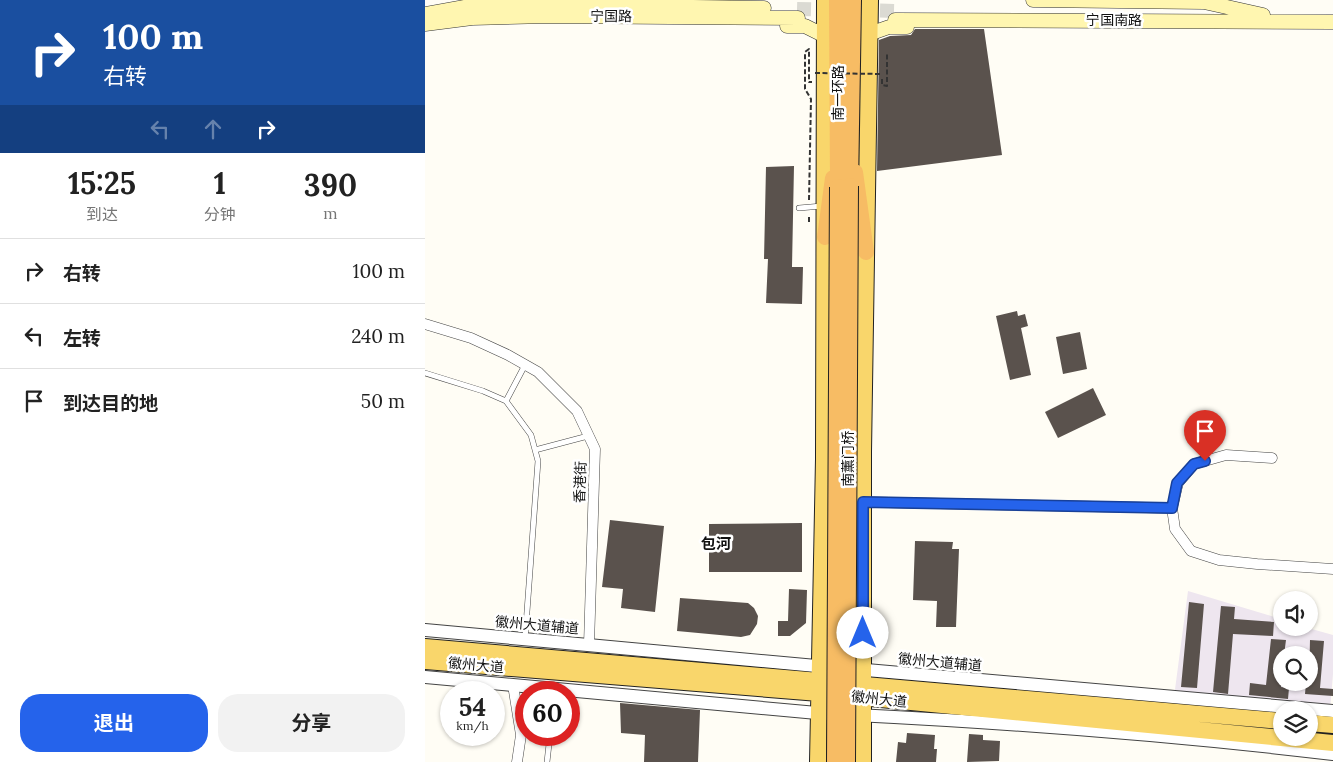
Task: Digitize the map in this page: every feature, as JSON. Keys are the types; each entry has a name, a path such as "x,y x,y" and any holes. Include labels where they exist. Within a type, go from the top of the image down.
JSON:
{"highway":[{"name":"南一环路","path":"837,0 838,146 844,187"},
{"name":"南一环路","path":"844,187 851,136 853,0"},
{"path":"851,136 866,252"},
{"path":"825,237 838,146"},
{"name":"南薰门桥","path":"835,762 844,187"},
{"name":"南薰门桥","path":"844,187 847,762"}],"main road":[{"path":"547,10 586,0"},
{"path":"818,762 824,450 825,0"},
{"path":"863,762 863,502 870,0"},
{"path":"1033,0 1204,2 1263,18"},
{"name":"宁国路","path":"425,24 469,8"},
{"name":"宁国路","path":"425,14 469,8 798,14"},
{"path":"547,10 601,23 805,26 825,36"},
{"name":"宁国南路","path":"897,16 1263,18 1333,15"},
{"path":"869,34 889,27 1194,29 1263,18"},
{"name":"宁国南路","path":"1263,18 1333,22"},
{"name":"徽州大道","path":"425,647 1273,719"},
{"name":"徽州大道","path":"425,661 820,680"},
{"name":"徽州大道","path":"863,684 1333,743"},
{"path":"1318,724 1333,725"}],"street":[{"name":"香港街","path":"425,324 471,338 508,355 538,372 577,411 595,449 589,645"},
{"path":"1272,458 1226,455 1194,464 1177,483 1172,508 1175,529 1191,551 1219,560 1333,569"},
{"path":"863,502 1172,508"},
{"name":"徽州大道辅道","path":"425,630 589,645 820,680 863,684 1333,711"},
{"path":"425,677 513,685 521,735 517,762"},
{"path":"580,693 819,714 1039,725 1208,740 1333,754"}],"lane":[{"path":"799,208 825,206"},
{"path":"506,401 525,365"},
{"path":"425,373 483,391 506,401 531,435 538,461 525,639"},
{"path":"535,450 589,436"},
{"path":"547,762 549,746"}],"path":[{"path":"809,191 811,99 805,89 805,52 809,50 809,82 814,82"},
{"path":"815,73 882,74 882,85 887,86 887,54"}],"shaded area":[{"path":"1188,591 1273,617 1273,636 1318,636 1318,631 1333,635 1333,674 1330,710 1318,709 1318,701 1273,701 1273,705 1174,697"}],"building":[{"path":"915,29 984,29 1002,155 877,171 879,40 890,36 911,35"},
{"path":"794,166 792,267 803,267 802,304 766,303 768,259 764,259 766,167"},
{"path":"1017,311 1018,316 1025,314 1028,326 1021,328 1031,375 1010,380 996,316"},
{"path":"1080,332 1087,369 1063,374 1056,337"},
{"path":"1093,388 1106,415 1058,438 1045,412"},
{"path":"610,520 664,526 655,612 621,608 623,589 602,587"},
{"path":"802,523 802,572 709,572 709,524"},
{"path":"915,541 953,542 952,549 959,549 956,627 936,627 937,601 913,600"},
{"path":"789,589 807,590 806,623 790,636 778,636 778,621 788,621"},
{"path":"680,598 748,603 754,608 758,616 757,624 750,635 741,637 677,631"},
{"path":"1189,602 1204,604 1197,688 1181,687"},
{"path":"1221,606 1235,607 1234,619 1273,622 1273,636 1233,634 1228,694 1213,692"},
{"path":"1271,639 1286,640 1285,646 1273,646 1273,691 1289,691 1288,699 1249,695 1250,683 1266,685"},
{"path":"1310,640 1324,641 1320,688 1333,689 1333,696 1305,694 1305,691 1318,691 1318,646 1310,646"},
{"path":"620,703 700,710 698,762 644,762 645,735 621,733"},
{"path":"907,733 935,735 934,749 937,749 936,762 896,762 898,742 906,743"},
{"path":"969,734 983,735 983,740 1000,741 999,761 967,762"}],"tunnel":[{"path":"797,9 835,10"},
{"path":"859,10 898,11"}],"district":[{"name":"包河","path":"716,543"}],"route":[{"path":"863,633 863,502 1172,508 1177,483 1194,464 1205,461"}]}
